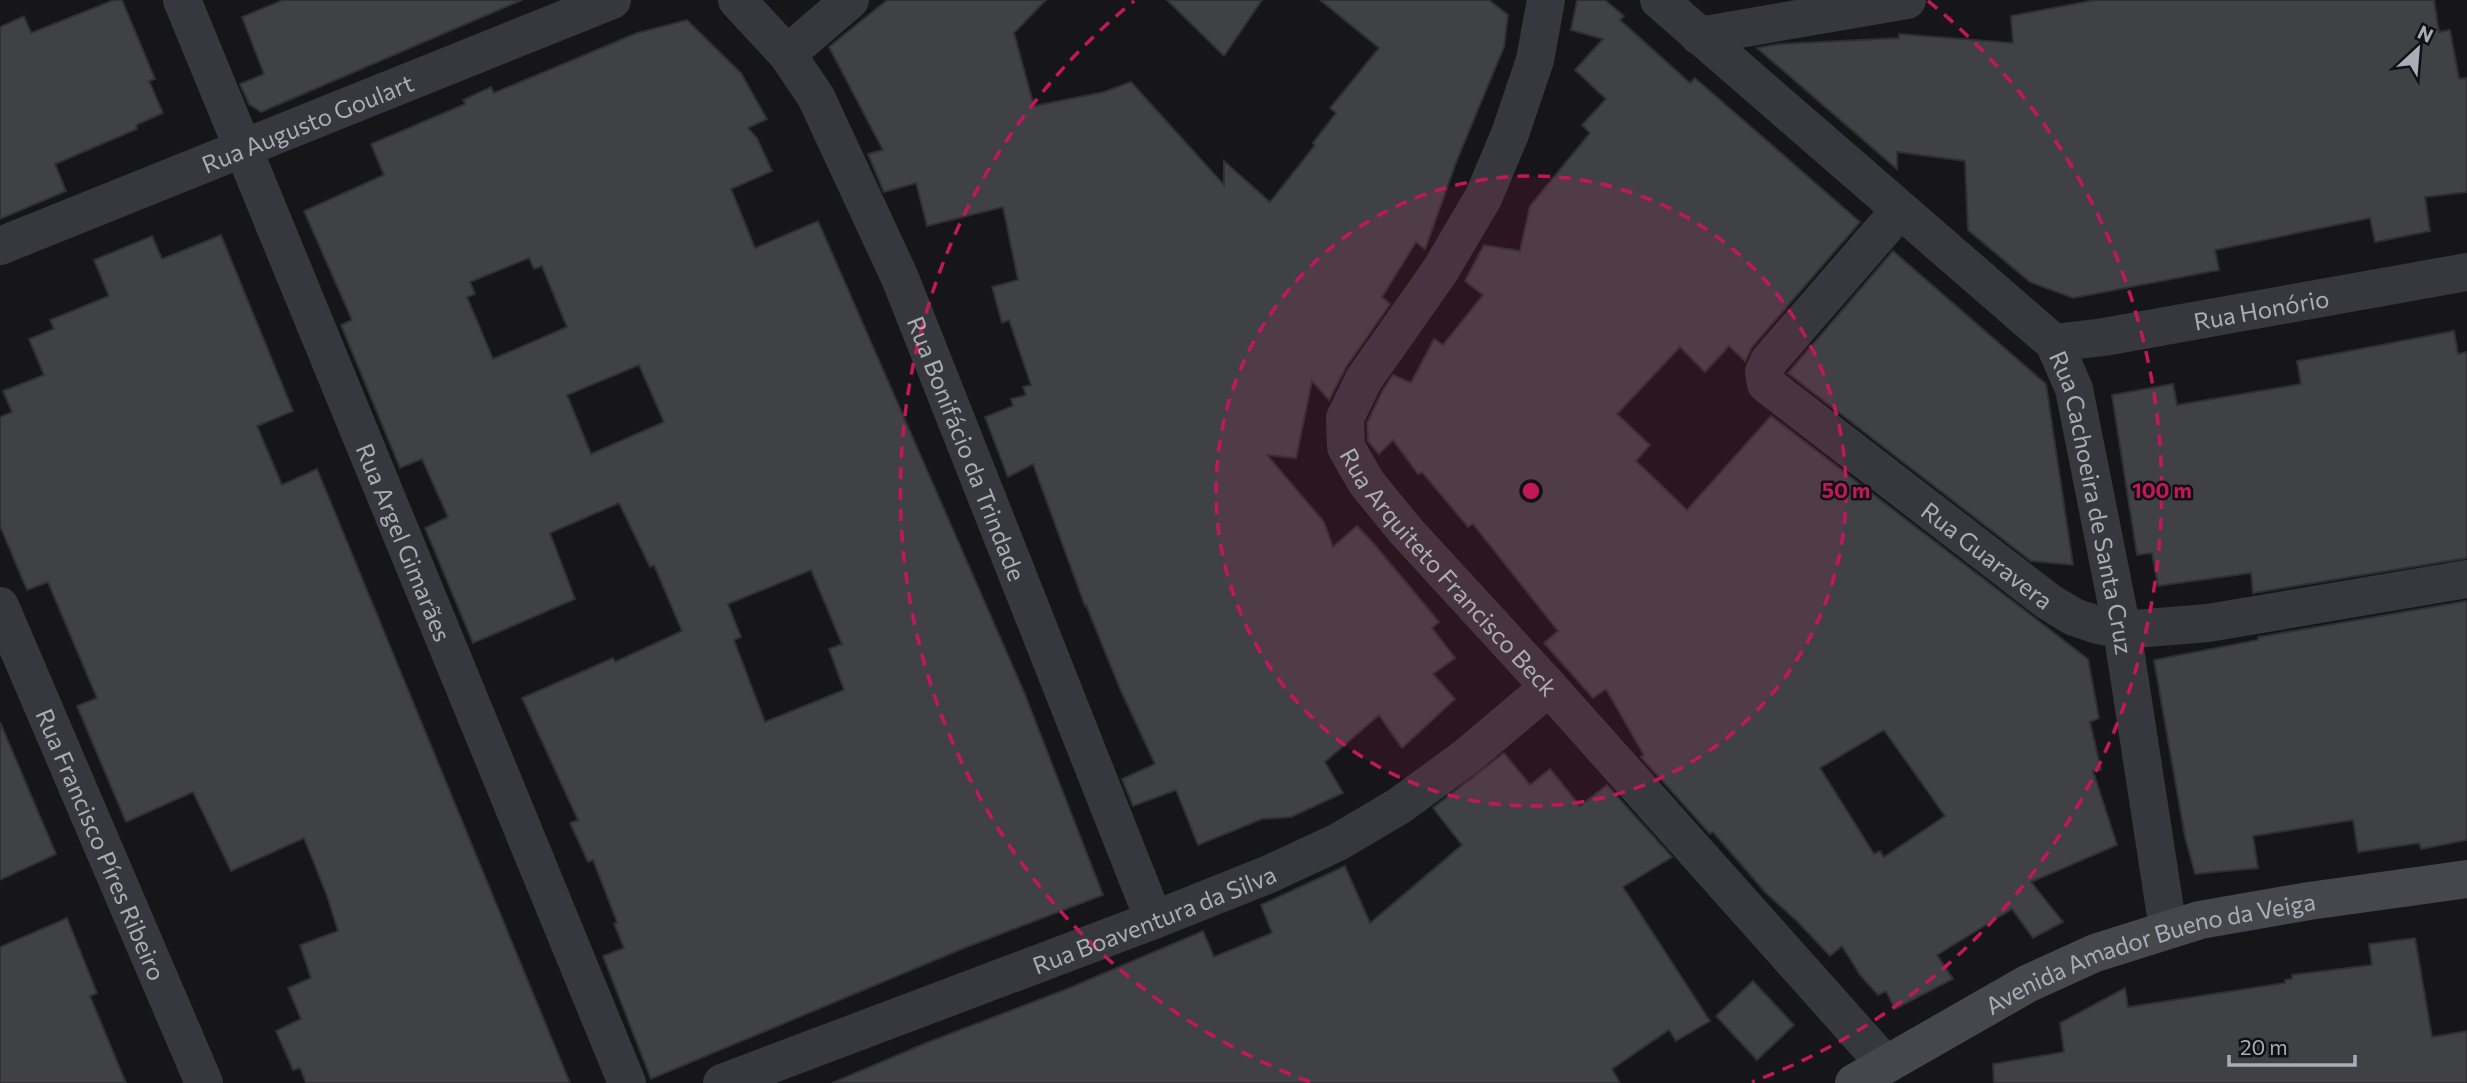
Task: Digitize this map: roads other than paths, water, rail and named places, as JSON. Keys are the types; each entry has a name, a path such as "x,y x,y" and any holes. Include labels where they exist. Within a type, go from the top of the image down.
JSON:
{"main road":[{"name":"Avenida Amador Bueno da Veiga","path":"1854,1083 2027,984 2095,953 2200,920 2295,903 2467,879"}],"street":[{"name":"Rua Argel Gimarães","path":"182,0 627,1083"},
{"name":"Rua Augusto Goulart","path":"0,246 612,0"},
{"name":"Rua Bonifácio da Trindade","path":"737,0 787,54 816,97 900,278 1154,920"},
{"path":"787,54 850,0"},
{"name":"Rua Arquiteto Francisco Beck","path":"1546,0 1535,60 1510,134 1483,198 1440,271 1364,379 1345,418 1346,447 1366,482 1405,530 1549,687 1886,1065"},
{"name":"Rua Cachoeira de Santa Cruz","path":"1659,0 2054,343 2074,389 2122,630 2168,929"},
{"path":"1699,36 1767,13 1908,0"},
{"name":"Rua Guaravera","path":"1900,211 1769,361 1764,372 1766,384 2049,602 2074,617 2122,630 2208,622 2467,579"},
{"name":"Rua Honório","path":"2054,343 2117,335 2467,272"},
{"name":"Rua Francisco Píres Ribeiro","path":"0,607 204,1083"},
{"name":"Rua Boaventura da Silva","path":"722,1083 1154,920 1267,875 1338,842 1389,812 1466,757 1549,687"}]}
